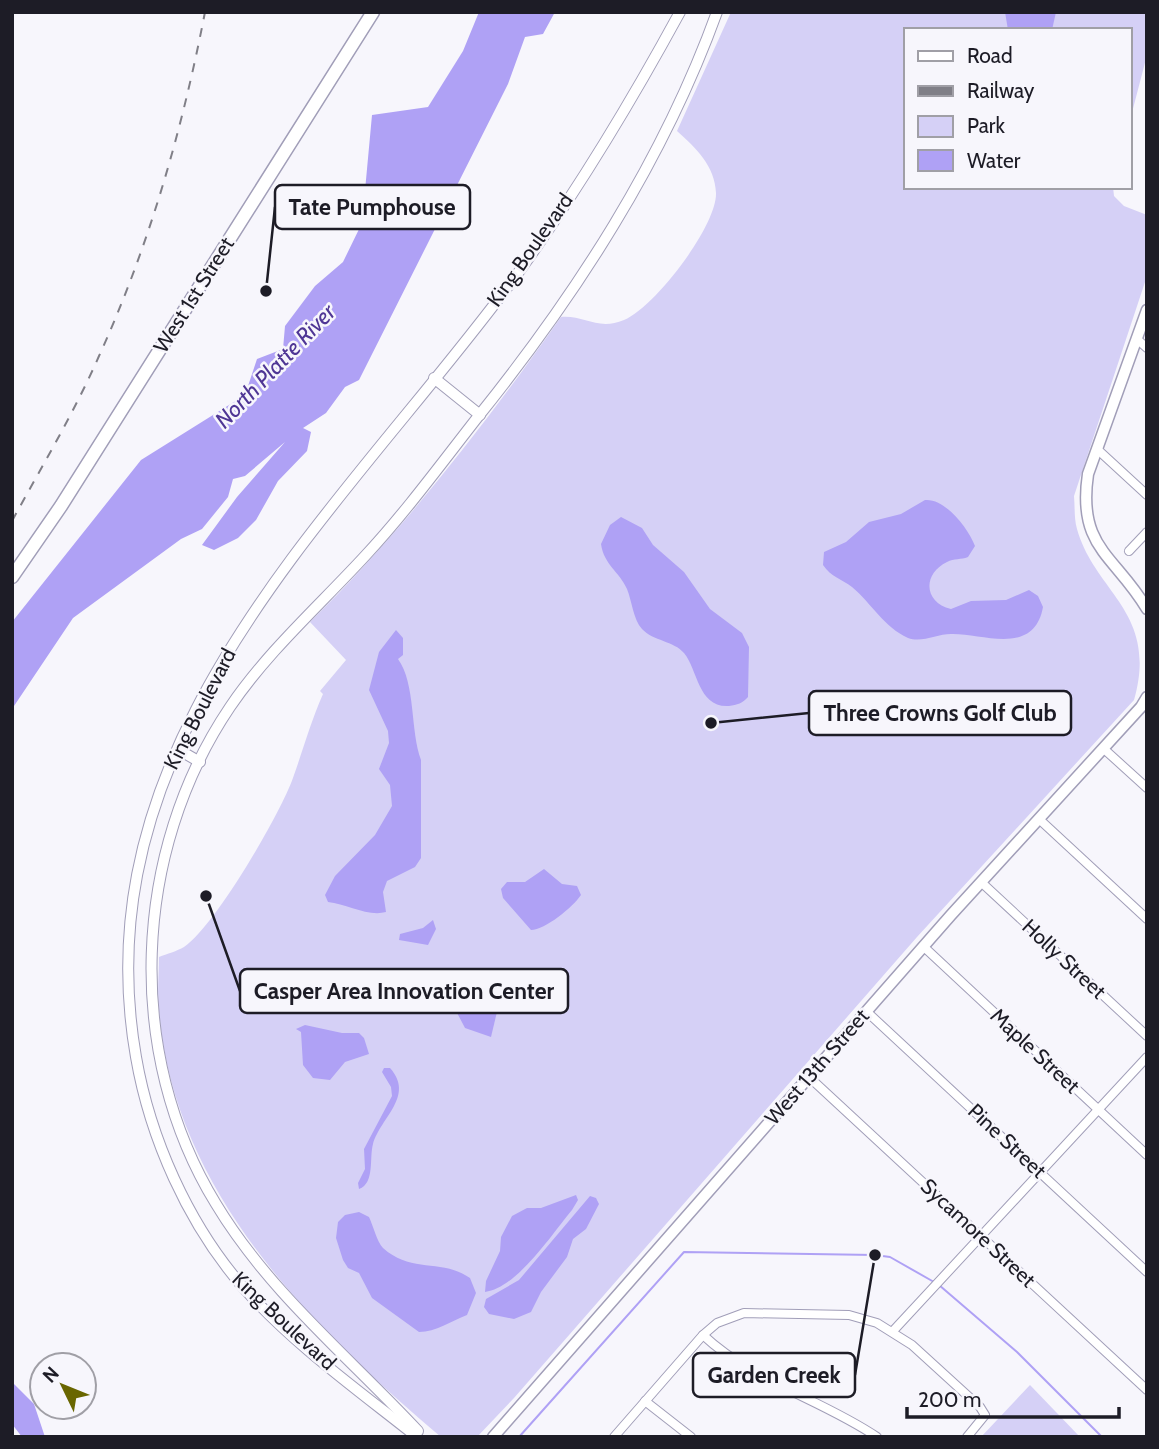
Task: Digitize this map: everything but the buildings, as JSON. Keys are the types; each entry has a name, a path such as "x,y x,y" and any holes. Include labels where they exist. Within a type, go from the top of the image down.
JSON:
{"main road":[{"name":"West 1st Street","path":"12,577 61,506 373,12"},
{"path":"1147,310 1097,449 1085,493 1093,536 1103,554 1147,609"},
{"name":"West 13th Street","path":"493,1437 866,1011 1145,702"}],"street":[{"name":"King Boulevard","path":"417,1437 305,1345 243,1288 202,1231 160,1146 140,1080 127,996 127,957 137,868 160,788 235,639 276,575 517,273 623,116 680,12"},
{"name":"King Boulevard","path":"423,1437 315,1328 253,1259 214,1201 180,1132 159,1052 153,1012 152,935 165,853 188,785 213,734 249,681 368,553 480,415 564,305 607,239 663,137 718,12"},
{"path":"1138,340 1147,348"},
{"path":"434,378 480,415"},
{"path":"1097,449 1147,495"},
{"path":"1129,551 1147,532"},
{"path":"1104,749 1147,789"},
{"path":"179,750 200,762"},
{"path":"1039,819 1147,919"},
{"name":"Holly Street","path":"981,882 1147,1036"},
{"name":"Maple Street","path":"924,947 1147,1155"},
{"name":"Pine Street","path":"866,1011 1147,1272"},
{"path":"893,1331 1147,1057"},
{"name":"Sycamore Street","path":"809,1077 1147,1390"},
{"path":"614,1437 702,1335 718,1322 744,1313 849,1315 893,1331 912,1345 985,1415 967,1437"},
{"path":"702,1335 754,1373 843,1416 877,1437"},
{"path":"645,1401 691,1437"}],"green space":[{"path":"731,12 1147,12 1147,55 1131,116 1131,28 904,28 904,189 1113,189 1114,196 1124,206 1147,215 1147,276 1074,496 1076,525 1086,551 1132,624 1138,645 1139,670 1134,700 917,937 514,1398 477,1437 441,1437 344,1349 298,1301 256,1249 220,1195 191,1137 170,1075 159,1010 159,957 184,947 212,917 246,867 287,792 323,694 320,691 346,660 310,622 410,514 561,317 606,324 624,320 652,299 696,244 714,207 715,183 703,158 677,131"},
{"path":"1030,1385 1080,1437 981,1437"}],"water":[{"name":"North Platte River","path":"479,12 555,12 543,34 525,37 508,84 359,380 345,387 326,413 303,428 311,432 307,451 278,481 256,520 238,538 214,550 202,545 237,497 285,442 245,476 233,479 228,497 202,529 181,539 73,618 12,709 12,622 141,460 245,395 257,359 283,349 285,326 315,286 343,262 362,223 372,115 428,107 463,51"},
{"path":"1005,12 1056,12 1052,28 1008,28"},
{"path":"925,500 948,509 967,531 975,546 968,557 947,562 933,574 930,588 935,601 951,609 971,601 1006,600 1029,590 1038,596 1043,607 1038,622 1029,632 1005,639 951,634 908,638 885,622 852,587 823,565 824,552 846,542 869,522 901,514"},
{"path":"621,517 642,528 653,545 684,572 710,609 742,633 749,647 748,697 742,702 729,706 711,701 700,687 684,653 647,633 639,625 627,589 608,563 601,544 610,525"},
{"path":"396,630 403,638 403,655 398,659 408,681 421,760 421,858 415,867 387,881 383,892 386,912 372,913 328,902 325,895 335,876 375,835 392,806 390,785 379,769 389,743 388,731 369,690 379,652"},
{"path":"544,869 562,884 577,886 581,895 558,917 531,930 503,898 501,889 507,882 525,882"},
{"path":"433,920 436,929 428,945 399,940 400,934 423,928"},
{"path":"495,991 501,995 491,1037 465,1028 455,1009 459,993"},
{"path":"305,1025 342,1033 359,1033 364,1038 369,1054 345,1062 330,1080 313,1078 303,1065 301,1032 296,1029"},
{"path":"384,1068 390,1068 397,1078 398,1097 377,1134 369,1176 364,1186 359,1189 358,1183 365,1169 364,1149 392,1096 391,1087 382,1072"},
{"path":"576,1195 578,1200 572,1210 533,1259 509,1281 485,1292 486,1281 500,1251 501,1237 512,1216 527,1208 541,1208"},
{"path":"590,1196 596,1198 599,1204 586,1229 573,1239 567,1257 541,1292 531,1312 514,1319 489,1314 484,1307 486,1299 519,1280"},
{"path":"359,1212 369,1217 381,1245 394,1256 416,1264 459,1272 470,1278 476,1293 467,1315 437,1328 419,1332 372,1298 359,1273 348,1268 343,1260 336,1238 338,1222 345,1215"},
{"path":"12,1382 28,1398 28,1421 40,1421 45,1437 22,1437 12,1424"}],"waterway":[{"path":"519,1437 684,1252 875,1255 890,1257 934,1282"},
{"path":"939,1285 1017,1352 1102,1437"}],"railway":[{"path":"12,521 89,377 133,273 175,144 205,12"}],"place":[{"name":"Tate Pumphouse","path":"266,291"},
{"name":"Three Crowns Golf Club","path":"711,723"},
{"name":"Casper Area Innovation Center","path":"206,896"},
{"name":"Garden Creek","path":"875,1255"}]}
